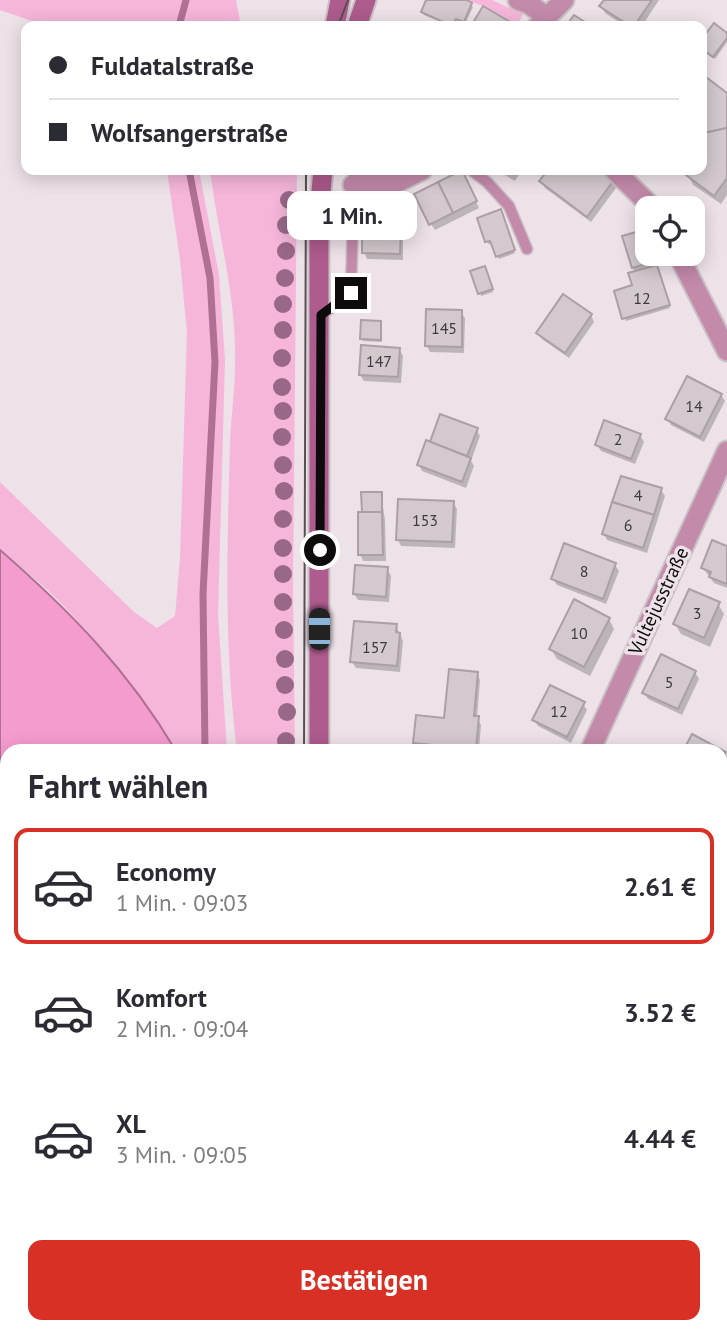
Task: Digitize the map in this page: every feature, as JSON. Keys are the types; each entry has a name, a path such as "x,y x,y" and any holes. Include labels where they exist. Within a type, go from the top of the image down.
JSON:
{"main road":[{"path":"333,21 340,0"},
{"path":"359,21 366,0"},
{"path":"319,744 319,212 323,175"}],"street":[{"path":"518,0 529,4 542,21 564,0"},
{"path":"354,177 398,182 412,175"},
{"path":"619,175 641,196"},
{"path":"684,266 727,351"},
{"name":"Vultejusstraße","path":"593,744 727,451"}],"lane":[{"path":"478,175 509,206 527,249"},
{"path":"321,315 351,293 354,177"}],"shaded area":[{"path":"0,0 236,0 240,21 32,21 0,10"},
{"path":"467,0 492,0 523,14 520,21 508,21"},
{"path":"168,175 200,175 219,275 225,360 218,615 227,744 172,744 136,690 90,634 50,592 0,550 0,482 134,612 157,628 175,616 180,559 187,332"},
{"path":"211,175 297,175 293,587 295,744 236,744 230,674 228,597 229,482 235,339 230,291"},
{"path":"0,550 96,643 138,694 172,744 0,744"}],"building":[{"path":"426,0 467,0 472,3 464,21 441,21 421,12"},
{"path":"604,0 652,0 637,21 622,21 599,6"},
{"path":"483,6 508,21 474,21"},
{"path":"574,15 583,21 570,21"},
{"path":"714,23 727,33 727,38 713,57 707,53 707,32"},
{"path":"707,78 727,93 727,128 707,132"},
{"path":"727,128 727,178 714,196 686,175 707,175 707,132"},
{"path":"452,175 464,175 477,201 453,213 438,182"},
{"path":"544,175 605,175 613,181 587,217 539,181"},
{"path":"438,182 453,213 429,225 414,194"},
{"path":"501,209 515,250 496,257 490,241 485,242 477,218"},
{"path":"362,226 401,227 400,254 362,253"},
{"path":"635,232 635,266 639,266 632,268 622,236"},
{"path":"485,266 493,289 478,294 470,271"},
{"path":"657,266 670,305 622,319 614,291 632,285 628,273"},
{"path":"563,294 592,314 565,353 536,333"},
{"path":"426,309 462,310 462,347 425,346"},
{"path":"361,320 381,321 381,340 360,339"},
{"path":"361,345 400,348 398,377 359,375"},
{"path":"687,376 722,394 700,437 665,419"},
{"path":"440,414 478,428 467,456 430,442"},
{"path":"604,420 641,434 631,459 595,445"},
{"path":"426,440 471,458 462,482 417,465"},
{"path":"621,476 662,488 654,515 612,502"},
{"path":"361,492 382,492 382,512 362,512"},
{"path":"398,499 454,501 452,542 396,540"},
{"path":"612,502 654,515 643,548 602,534"},
{"path":"358,512 382,512 383,555 358,555"},
{"path":"712,540 727,546 727,584 709,577 711,572 701,568"},
{"path":"564,543 616,563 603,599 551,579"},
{"path":"355,565 388,567 386,597 353,594"},
{"path":"689,589 720,602 704,638 673,624"},
{"path":"574,599 610,618 584,667 549,649"},
{"path":"354,621 397,624 396,632 400,633 397,666 350,662"},
{"path":"661,654 696,671 678,709 642,693"},
{"path":"449,669 478,672 474,716 479,716 476,744 413,743 416,715 444,718"},
{"path":"550,685 585,702 567,737 532,720"},
{"path":"692,734 711,744 687,744"}],"waterway":[{"path":"180,21 186,0"},
{"path":"190,175 210,278 215,362 203,594 205,744"}],"tram line":[{"path":"340,21 348,0"},
{"path":"304,744 306,175"}],"route":[{"path":"320,550 321,315 351,293"}]}
